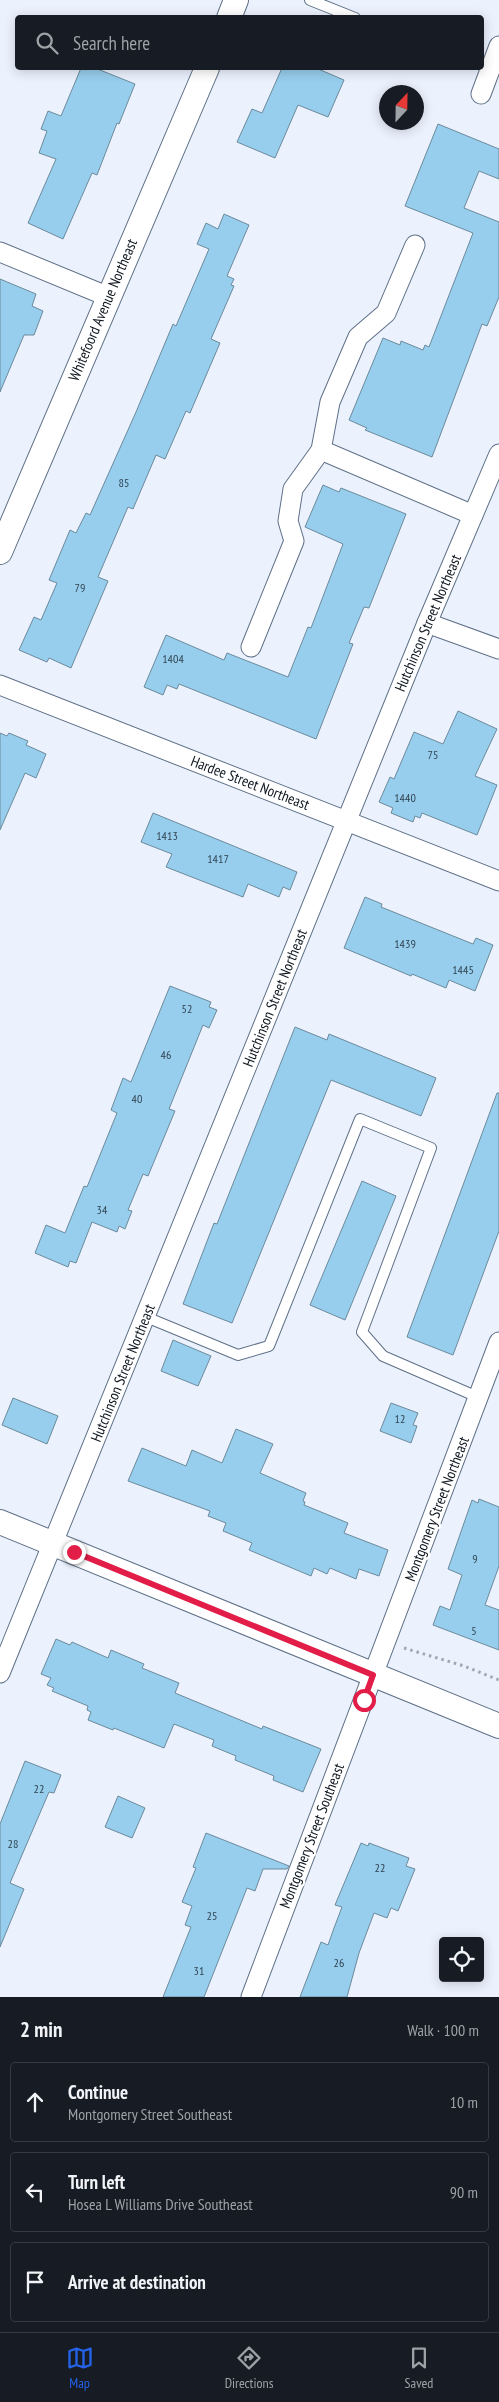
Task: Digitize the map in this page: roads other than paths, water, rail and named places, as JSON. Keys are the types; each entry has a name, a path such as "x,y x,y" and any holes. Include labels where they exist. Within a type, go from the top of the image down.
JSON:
{"street":[{"path":"230,15 236,0"},
{"path":"481,94 499,46"},
{"name":"Whitefoord Avenue Northeast","path":"0,552 206,70"},
{"path":"251,647 294,541 288,521 293,488 321,450 330,402 358,337 386,313 415,245"},
{"path":"0,252 109,297"},
{"path":"321,450 473,515"},
{"name":"Hutchinson Street Northeast","path":"0,1673 427,623 473,515 493,484 499,454"},
{"path":"427,623 499,649"},
{"name":"Hardee Street Northeast","path":"0,685 499,881"},
{"name":"Montgomery Street Northeast","path":"373,1675 480,1398 499,1342"},
{"path":"0,1522 499,1726"},
{"name":"Montgomery Street Southeast","path":"251,1997 373,1675"}],"lane":[{"path":"310,0 348,15"},
{"path":"146,1317 238,1355 269,1346 360,1119 431,1148 362,1332 383,1356 480,1398"}]}
